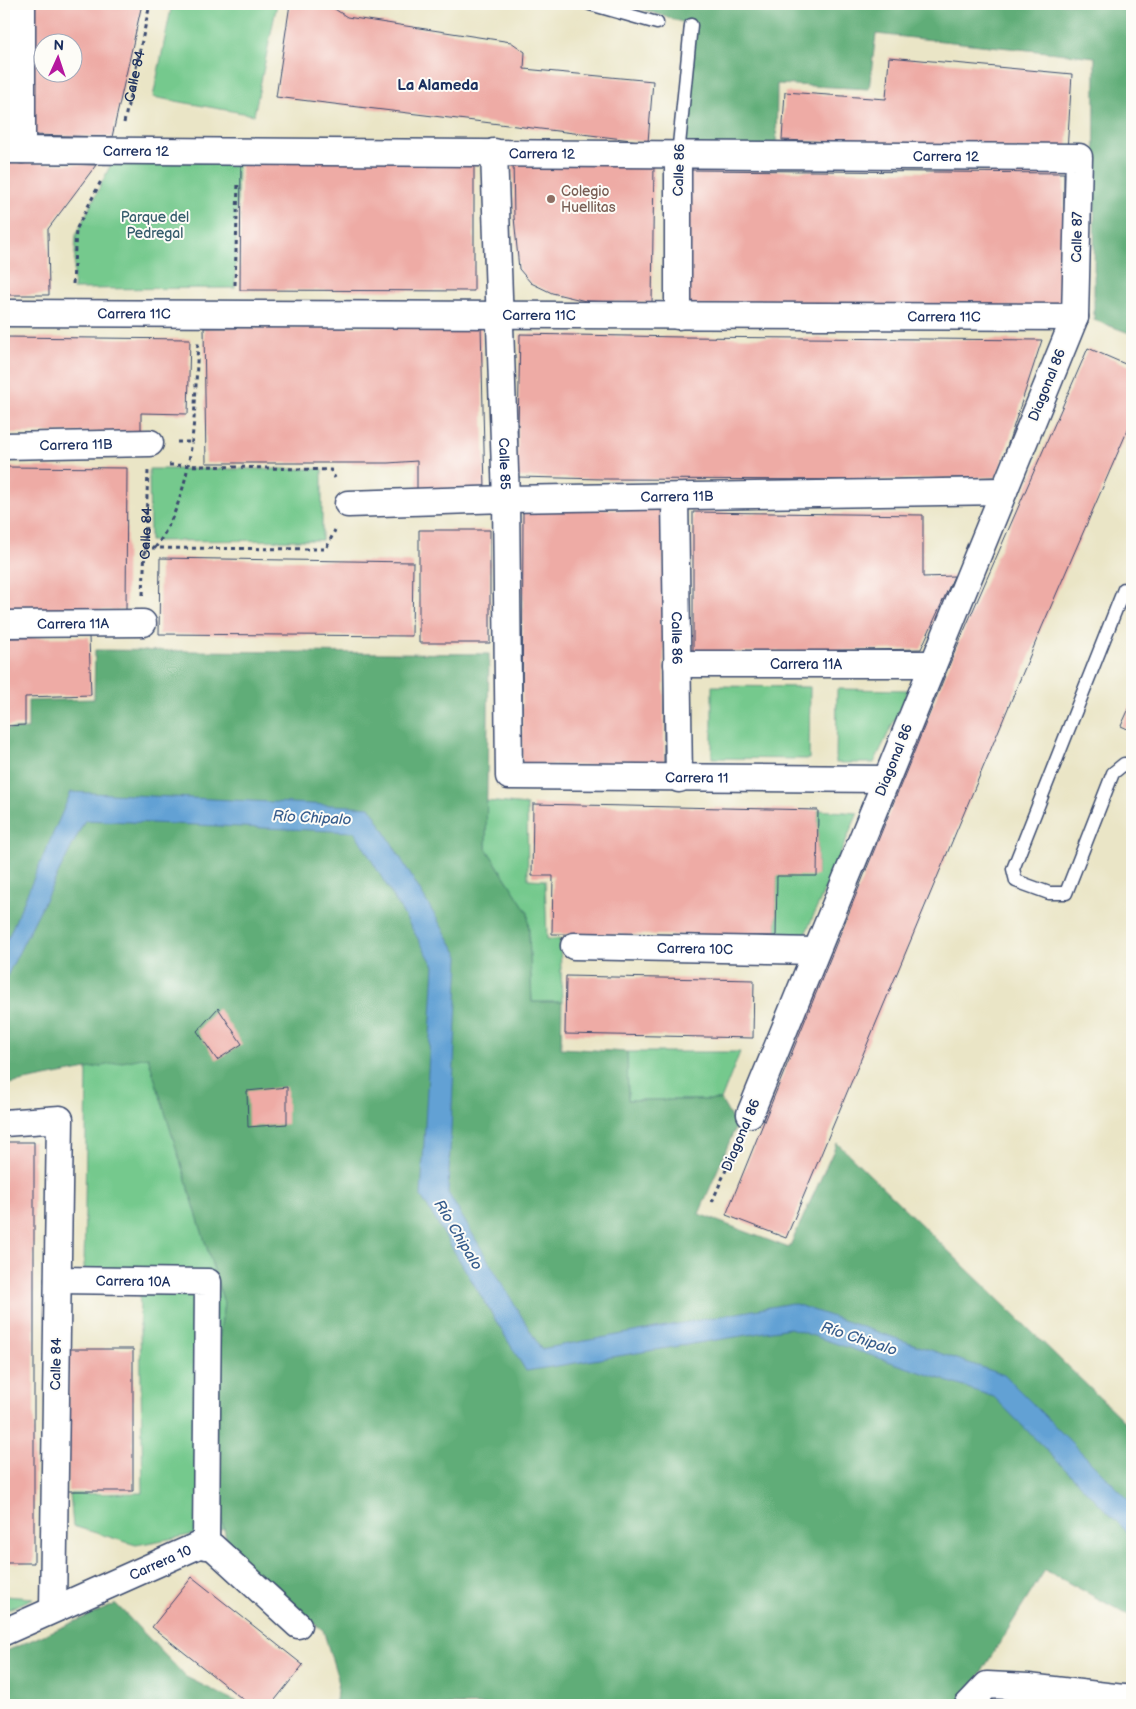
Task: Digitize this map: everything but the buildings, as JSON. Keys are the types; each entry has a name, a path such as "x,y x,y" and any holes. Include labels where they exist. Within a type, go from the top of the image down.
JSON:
{"street":[{"path":"13,150 22,4"},
{"name":"Carrera 12","path":"13,150 1079,157"},
{"name":"Calle 85","path":"494,152 506,499 509,776"},
{"name":"Calle 86","path":"678,155 678,316"},
{"name":"Calle 87","path":"1075,317 1079,157"},
{"name":"Carrera 11C","path":"4,313 1075,317"},
{"name":"Diagonal 86","path":"750,1114 1075,317"},
{"name":"Carrera 11B","path":"4,446 149,454"},
{"name":"Carrera 11B","path":"348,504 506,499 1004,491"},
{"name":"Calle 86","path":"675,497 679,779"},
{"name":"Carrera 11A","path":"4,624 143,623"},
{"name":"Carrera 11A","path":"677,664 933,664"},
{"name":"Carrera 11","path":"509,776 679,779 886,779"},
{"name":"Carrera 10C","path":"574,946 815,951"},
{"name":"Calle 84","path":"4,1123 60,1119 53,1609"},
{"name":"Carrera 10A","path":"58,1280 208,1282 206,1546"},
{"name":"Carrera 10","path":"4,1632 199,1545 212,1546 298,1625"},
{"path":"968,1705 987,1685 1028,1687 1132,1699"}],"lane":[{"path":"590,4 656,23"},
{"name":"Calle 86","path":"678,155 691,25"},
{"path":"1124,589 1013,869 1016,881 1049,894 1066,893 1113,773 1124,764 1132,764"}],"path":[{"name":"Calle 84","path":"72,314 76,230 118,150 150,4"},
{"path":"234,314 238,151"},
{"path":"155,548 170,528 182,494 193,442 199,314"},
{"name":"Calle 84","path":"143,623 144,548 149,454"},
{"path":"144,548 326,548 348,504 331,470 188,466 149,454"},
{"name":"Diagonal 86","path":"712,1202 750,1114"}],"green space":[{"path":"172,4 277,4 254,115 153,97"},
{"path":"626,4 1132,4 1132,334 1094,320 1095,57 876,34 869,89 777,84 776,156 678,155 691,25"},
{"name":"Parque del Pedregal","path":"112,162 238,162 235,288 73,289 76,235"},
{"path":"149,469 322,469 322,540 150,541"},
{"path":"95,650 489,654 486,848 528,913 532,1002 562,1002 561,1048 627,1052 628,1100 721,1100 736,1126 699,1214 789,1248 837,1143 1132,1429 1132,1617 1045,1570 961,1705 331,1705 336,1701 338,1679 323,1630 231,1564 206,1440 224,1303 148,1057 4,1085 4,729 28,729 28,701 94,699"},
{"path":"712,686 810,687 809,759 712,758"},
{"path":"837,689 909,690 874,763 836,763"},
{"path":"486,801 527,805 528,879 545,880 547,939 560,939 562,1002 532,1002 528,913 486,848"},
{"path":"818,810 858,813 805,935 776,936 777,876 817,875"},
{"path":"627,1052 740,1052 721,1100 628,1100"},
{"path":"148,1056 224,1303 206,1440 224,1529 136,1545 73,1526 70,1494 143,1493 139,1272 84,1272 87,1068"},
{"path":"4,1596 34,1598 4,1611"},
{"path":"116,1604 186,1677 243,1705 4,1705 4,1652"}],"water":[{"name":"Río Chipalo","path":"71,792 370,807 459,956 448,1193 541,1349 792,1303 1004,1375 1132,1503 1132,1537 994,1397 790,1328 526,1371 421,1196 434,966 355,832 85,820 4,982 4,947"}],"place":[{"name":"Colegio Huellitas","path":"551,199"}],"district":[{"name":"La Alameda","path":"438,85"}]}
